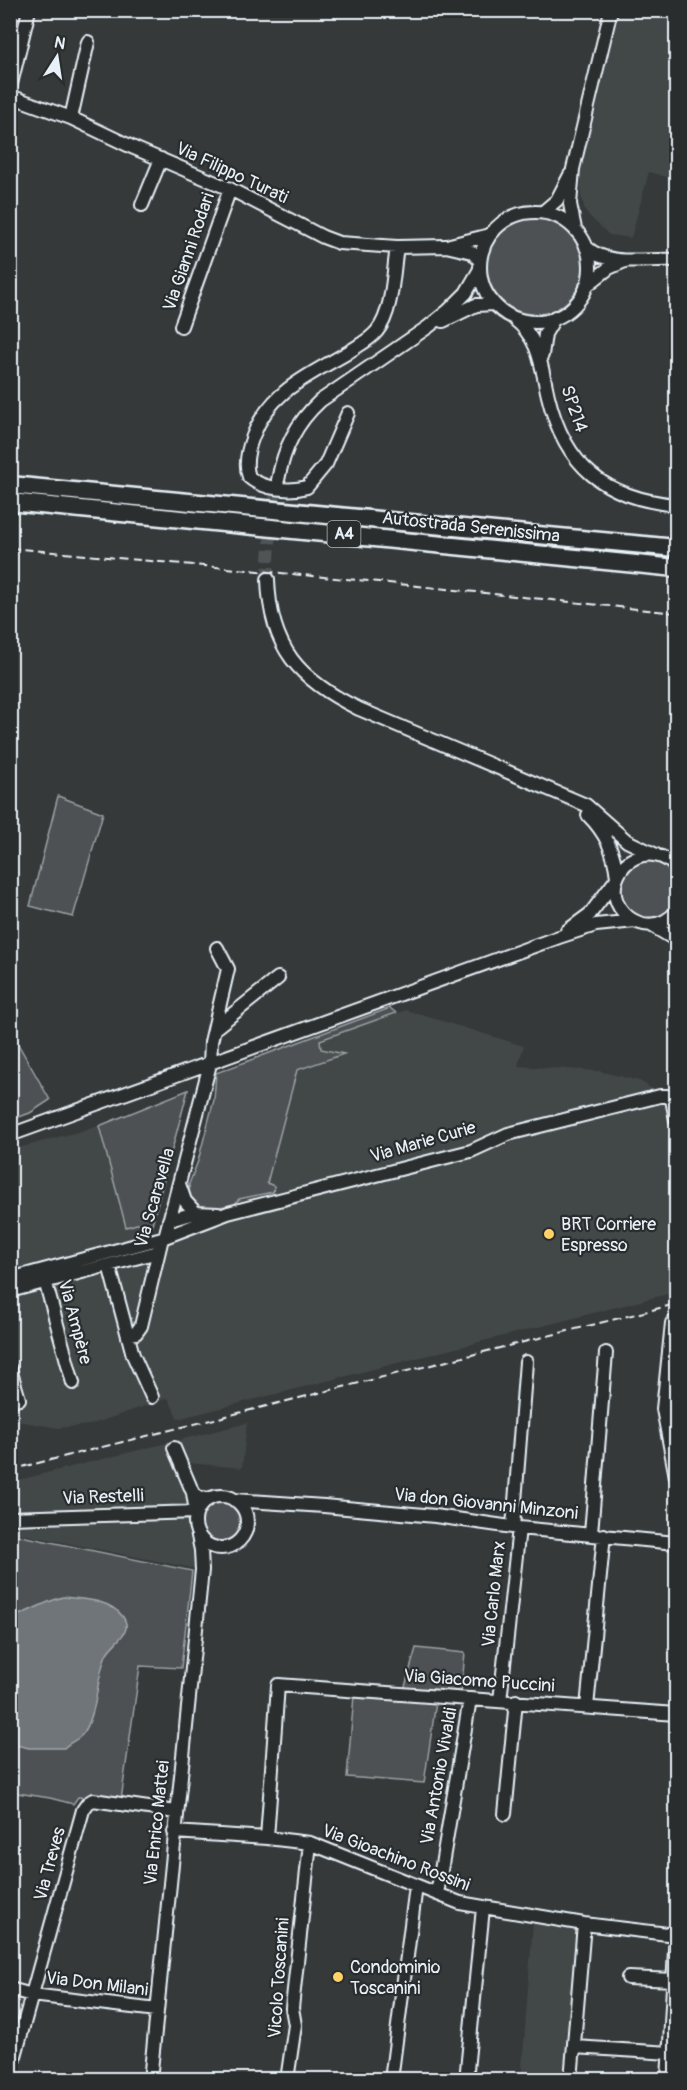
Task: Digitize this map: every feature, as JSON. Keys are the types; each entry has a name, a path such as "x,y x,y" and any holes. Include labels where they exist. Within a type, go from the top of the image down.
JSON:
{"highway":[{"name":"Autostrada Serenissima","path":"10,485 676,548"},
{"name":"Autostrada Serenissima","path":"10,502 676,568"}],"street":[{"path":"10,88 29,10"},
{"path":"575,229 555,215 543,212 525,213 508,219 490,234 483,247 480,265 482,282 494,303 511,316 524,321 538,321 566,312 578,300 586,286 589,260 586,247 575,229 570,204 573,169 611,10"},
{"path":"71,118 88,42"},
{"name":"Via Filippo Turati","path":"10,96 71,118 230,189 339,243 397,247 446,246 490,234"},
{"path":"142,205 161,159"},
{"path":"543,212 557,200 573,169"},
{"name":"Via Gianni Rodari","path":"181,327 230,189"},
{"name":"Via Filippo Turati","path":"446,246 472,252 480,265"},
{"path":"348,412 326,464 307,487 295,489 265,486 257,484 249,477 246,462 251,441 256,426 271,403 285,390 365,342 379,330 388,305 397,247"},
{"path":"586,247 600,258 626,261 676,260"},
{"path":"586,286 609,268 626,261"},
{"path":"278,480 285,449 299,423 310,410 428,327 462,299 480,265"},
{"path":"428,327 476,305 494,303"},
{"name":"SP214","path":"511,316 533,339 542,362 550,404 559,431 579,462 593,476 625,495 643,501 676,505"},
{"name":"SP214","path":"542,362 545,334 555,317"},
{"path":"268,579 271,612 282,644 302,672 316,685 359,709 586,805 627,841 666,856 676,868"},
{"path":"576,801 603,831 610,843 618,904 625,914 635,921"},
{"path":"559,937 590,914 623,866 644,855 666,856"},
{"path":"10,1135 559,937 596,925 635,921 651,924 662,922 676,912"},
{"path":"651,924 676,940"},
{"name":"Via Scaravella","path":"128,1335 136,1333 141,1326 158,1252 170,1220 210,1064 213,1029 228,969 217,948"},
{"path":"213,1029 278,978"},
{"name":"Via Marie Curie","path":"110,1261 164,1237 228,1213 451,1156 508,1134 660,1096 667,1096 672,1100 676,1120"},
{"path":"179,1184 185,1201 196,1213"},
{"path":"170,1220 196,1213 228,1213"},
{"path":"10,1278 44,1276 158,1252"},
{"path":"110,1261 133,1355 152,1397"},
{"path":"10,1291 44,1276"},
{"name":"Via Ampère","path":"44,1276 73,1383"},
{"path":"672,1323 663,1409 676,1477"},
{"path":"587,1707 606,1353"},
{"name":"Via Carlo Marx","path":"500,1701 516,1527 526,1362"},
{"path":"10,1368 19,1399"},
{"path":"174,1448 193,1493 196,1512"},
{"path":"193,1493 198,1497 209,1499 225,1496 234,1500 246,1513 246,1529 237,1543 210,1554 202,1570"},
{"path":"209,1499 201,1504 194,1521 198,1536 207,1545 222,1549"},
{"name":"Via don Giovanni Minzoni","path":"234,1500 435,1516 516,1527 676,1543"},
{"name":"Via don Giovanni Minzoni","path":"246,1529 254,1513 260,1509 291,1504"},
{"name":"Via Restelli","path":"10,1518 196,1512"},
{"name":"Via Enrico Mattei","path":"150,2079 202,1570 198,1536"},
{"name":"Via Giacomo Puccini","path":"267,1838 278,1685 676,1714"},
{"name":"Via Antonio Vivaldi","path":"437,1894 470,1699"},
{"path":"505,1814 516,1701"},
{"name":"Via Treves","path":"10,2074 83,1810 93,1800 176,1812"},
{"name":"Via Gioachino Rossini","path":"174,1832 267,1838 310,1844 460,1903 584,1924 676,1934"},
{"name":"Vicolo Toscanini","path":"287,2079 295,2025 292,2008 310,1844"},
{"path":"391,2079 416,1886"},
{"path":"466,2079 483,1908"},
{"path":"571,2079 584,1924"},
{"path":"668,2079 676,1934"},
{"path":"628,1978 674,1980"},
{"name":"Via Don Milani","path":"10,1989 32,1995 157,2010"},
{"path":"574,2047 670,2054"}],"shaded area":[{"path":"619,11 676,11 676,180 649,172 631,238 609,235 586,213 581,197 581,171"},
{"path":"535,218 553,222 569,232 579,248 583,266 579,284 569,300 553,310 535,314 517,310 501,300 491,284 487,266 491,248 501,232 517,222"},
{"path":"676,459 676,489 667,488"},
{"path":"58,796 103,813 73,917 30,906"},
{"path":"644,860 656,860 666,864 675,873 679,895 671,910 656,918 644,918 634,914 625,905 621,895 621,883 625,873 634,864"},
{"path":"390,1008 396,1013 320,1040 321,1049 344,1054 297,1070 267,1183 274,1186 273,1192 239,1199 234,1205 210,1208 194,1203 190,1198 189,1184 198,1161 214,1100 216,1073"},
{"path":"406,1010 524,1046 518,1066 599,1071 640,1081 654,1090 667,1088 676,1094 676,1292 178,1419 168,1398 90,1425 58,1428 11,1420 11,1150 99,1126 126,1226 144,1222 148,1238 158,1234 163,1226 234,1205 239,1199 273,1192 266,1184 297,1070 342,1053 321,1049 319,1040"},
{"path":"10,1030 50,1100 30,1113 11,1120"},
{"path":"188,1090 148,1239 144,1222 126,1227 99,1126"},
{"path":"247,1423 242,1468 177,1462 193,1509 189,1520 196,1549 197,1569 11,1532 10,1482"},
{"path":"221,1501 229,1502 236,1507 241,1514 241,1530 236,1537 229,1542 221,1543 213,1542 206,1537 201,1530 200,1522 201,1514 206,1507 213,1502"},
{"path":"11,1534 192,1571 181,1668 140,1666 121,1800 78,1797 73,1804 11,1792"},
{"path":"63,1597 104,1603 118,1611 126,1623 126,1628 121,1638 106,1655 92,1713 81,1736 64,1748 29,1748 11,1744 11,1618"},
{"path":"416,1648 465,1653 461,1694 404,1690"},
{"path":"354,1696 436,1702 424,1783 347,1777"},
{"path":"533,1922 578,1930 566,2079 521,2080"},
{"path":"11,1998 27,2003 11,2061"}],"tunnel":[{"path":"268,579 271,525 278,480"}],"railway":[{"path":"10,548 389,583 676,613"},
{"path":"10,1470 676,1304"}],"place":[{"name":"BRT Corriere Espresso","path":"549,1234"},
{"name":"Condominio Toscanini","path":"338,1977"}]}
